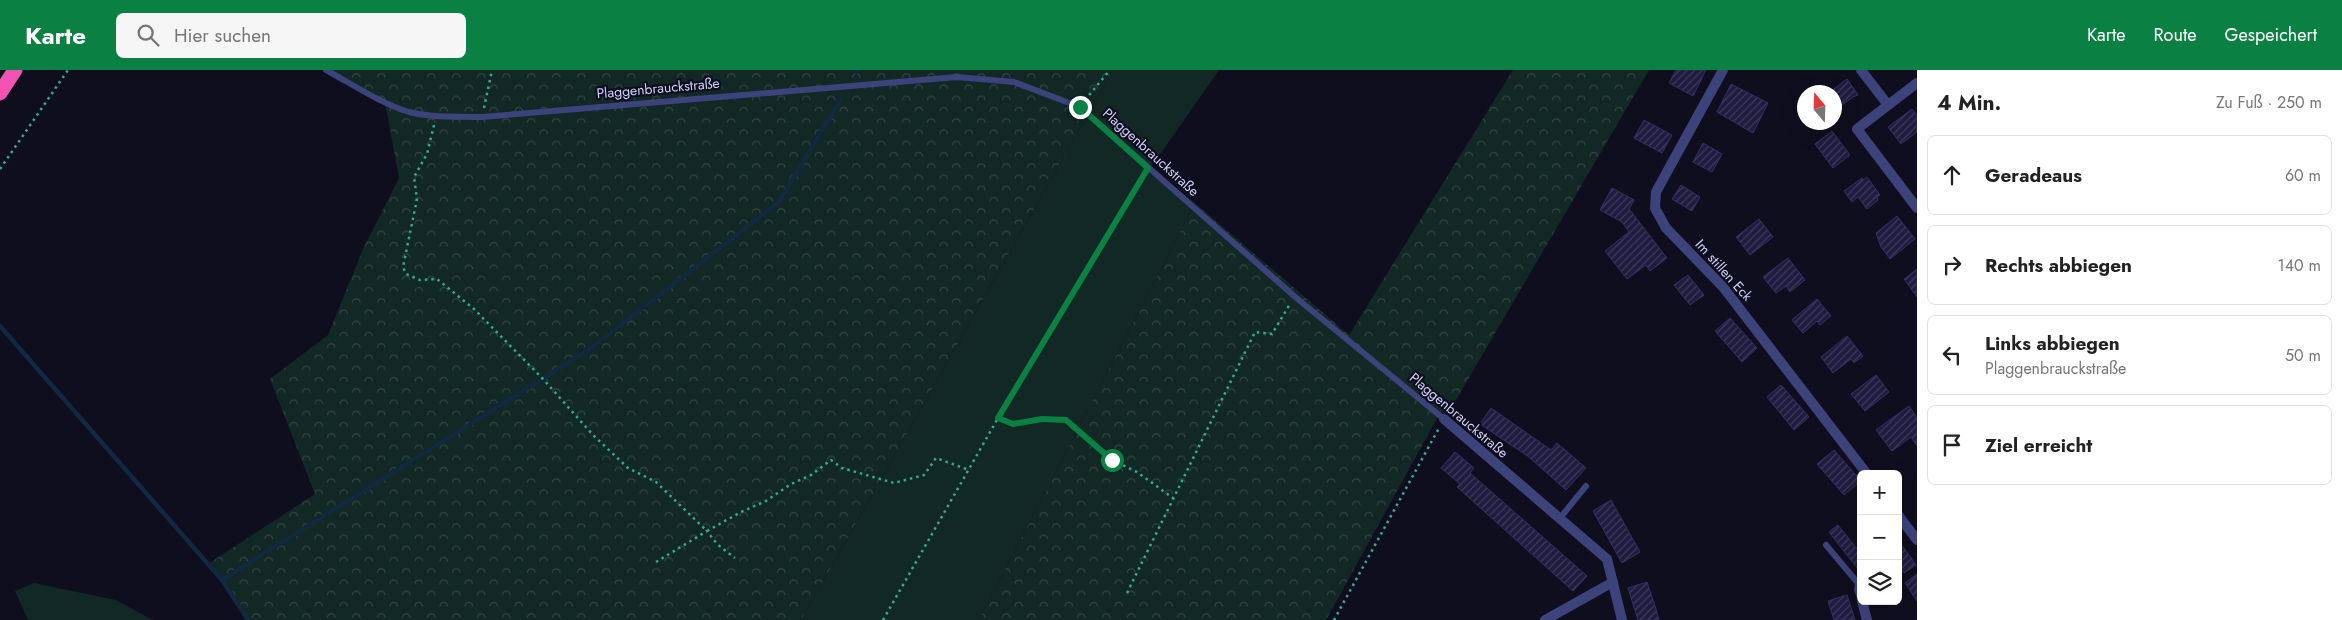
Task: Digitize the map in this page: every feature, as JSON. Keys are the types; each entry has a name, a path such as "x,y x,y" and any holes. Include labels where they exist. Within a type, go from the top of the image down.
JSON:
{"highway":[{"path":"0,93 15,70"}],"street":[{"name":"Im stillen Eck","path":"1723,70 1656,192 1657,213 1666,228 1723,287 1864,470"},
{"path":"1861,70 1888,105"},
{"path":"1917,83 1856,128 1917,208"},
{"name":"Plaggenbrauckstraße","path":"1444,419 1607,559 1622,620"},
{"path":"1902,520 1917,540"},
{"path":"1544,620 1613,582"},
{"path":"1863,605 1867,620"}],"lane":[{"name":"Plaggenbrauckstraße","path":"326,70 385,102 409,112 436,116 482,117 957,78 1014,82 1080,107 1294,296 1444,419"},
{"path":"1560,518 1586,486"},
{"path":"1826,544 1857,582"}],"path":[{"path":"0,169 68,70"},
{"path":"482,117 492,70"},
{"path":"1080,107 1110,70"},
{"path":"436,116 427,154 414,177 417,199 403,267 406,274 420,280 437,280 474,309 614,455 628,468 656,482 707,531 717,544 735,558"},
{"path":"883,620 998,418 1148,168"},
{"path":"1127,593 1255,332 1272,334 1294,296"},
{"path":"998,418 1013,424 1042,419 1066,420 1112,460 1137,472 1174,498"},
{"path":"1334,620 1444,419"},
{"path":"656,562 740,512 766,502 791,484 811,475 830,460 842,468 894,483 924,475 936,458 969,470"}],"green space":[{"path":"326,70 1113,70 801,620 248,620 222,580 208,564 315,494 270,379 328,335 363,249 399,178 385,102"},
{"path":"1113,70 1219,70 1152,166 1128,150 1195,203 979,620 801,620"},
{"path":"1513,70 1649,70 1449,412 1445,409 1435,422 1326,620 979,620 1195,203 1349,335"},
{"path":"34,583 116,600 153,620 28,620 15,591"}],"building":[{"path":"1676,70 1706,70 1693,96 1669,83"},
{"path":"1847,79 1858,95 1842,105 1842,85 1839,85"},
{"path":"1731,84 1768,103 1753,133 1717,112"},
{"path":"1912,109 1917,115 1917,132 1901,144 1888,127"},
{"path":"1644,120 1672,135 1662,153 1634,138"},
{"path":"1832,131 1850,155 1833,168 1815,144"},
{"path":"1703,143 1722,154 1712,172 1693,162"},
{"path":"1867,177 1880,195 1877,197 1878,200 1867,209 1858,197 1852,202 1844,191 1862,178 1863,180"},
{"path":"1681,185 1700,197 1692,211 1672,199"},
{"path":"1612,188 1634,200 1629,209 1667,258 1650,271 1646,265 1627,279 1605,251 1629,232 1622,222 1600,210"},
{"path":"1897,216 1915,239 1890,259 1881,247 1876,233"},
{"path":"1759,219 1773,237 1750,255 1736,237"},
{"path":"1788,258 1805,280 1790,292 1786,286 1776,293 1763,277"},
{"path":"1917,269 1917,297 1904,279"},
{"path":"1688,275 1704,295 1690,305 1674,285"},
{"path":"1817,299 1831,316 1820,325 1817,321 1803,333 1792,320"},
{"path":"1730,318 1757,348 1742,362 1715,331"},
{"path":"1847,336 1863,356 1854,363 1851,359 1833,373 1821,357"},
{"path":"1876,375 1889,392 1865,411 1851,394"},
{"path":"1781,385 1809,417 1794,430 1767,397"},
{"path":"1909,406 1917,418 1917,446 1911,437 1892,451 1876,430"},
{"path":"1491,408 1551,450 1557,443 1586,468 1566,490 1529,457 1480,424"},
{"path":"1834,450 1857,476 1857,484 1844,495 1817,464"},
{"path":"1455,452 1474,468 1470,473 1587,576 1573,591 1457,487 1460,484 1441,468"},
{"path":"1611,500 1640,552 1622,563 1593,511"},
{"path":"1838,525 1857,549 1857,568 1829,532"},
{"path":"1902,546 1916,565 1904,573 1902,570"},
{"path":"1917,574 1917,601 1905,583"},
{"path":"1647,582 1659,620 1638,620 1628,588"},
{"path":"1847,595 1855,620 1834,620 1828,601"}],"waterway":[{"path":"222,580 590,349 779,202 841,99"},
{"path":"0,326 222,580 248,620"}],"route":[{"path":"1080,107 1148,168 998,418 1013,424 1042,419 1066,420 1112,460"}]}
